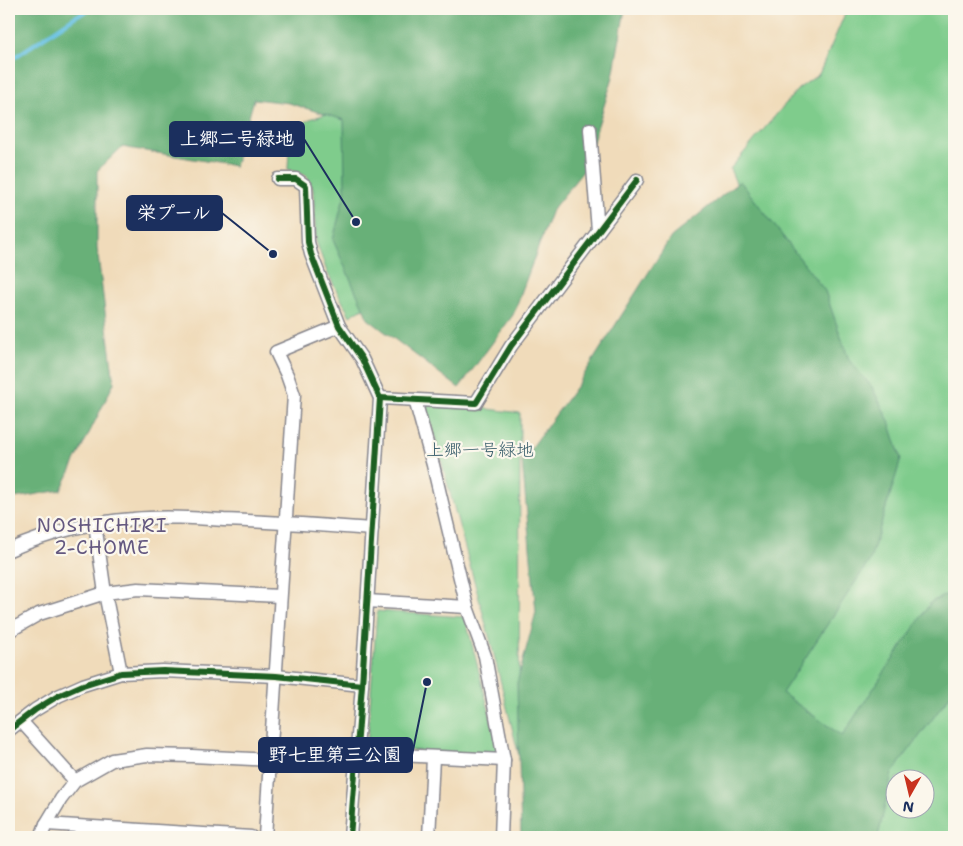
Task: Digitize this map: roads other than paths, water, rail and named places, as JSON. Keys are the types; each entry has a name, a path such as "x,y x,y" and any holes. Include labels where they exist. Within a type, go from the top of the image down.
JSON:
{"street":[{"path":"590,129 598,231"},
{"path":"278,179 296,179 306,186 308,242 311,254 339,326 362,359 380,398 362,685 355,753 350,837"},
{"path":"380,398 476,403 511,346 637,180"},
{"path":"266,837 294,395 276,352 339,326"},
{"path":"415,400 433,465 466,607 485,656 504,760 501,837"},
{"path":"9,550 39,538 95,524 133,519 182,518 286,522 372,529"},
{"path":"95,524 105,593 121,673"},
{"path":"9,631 39,614 105,593 138,589 280,596"},
{"path":"367,601 466,607"},
{"path":"9,730 35,710 58,696 83,685 121,673 163,672 276,676 362,685"},
{"path":"21,721 75,781"},
{"path":"355,753 504,760"},
{"path":"41,837 46,824 61,799 75,781 112,760 147,755 271,760"},
{"path":"429,837 433,758"},
{"path":"46,824 252,837"}],"waterway":[{"path":"9,61 76,16 93,9"}],"place":[{"name":"上郷二号緑地","path":"356,222"},
{"name":"栄プール","path":"273,254"},
{"name":"野七里第三公園","path":"427,682"}],"district":[{"name":"NOSHICHIRI 2-CHOME","path":"102,536"}],"park label":[{"name":"上郷一号緑地","path":"480,450"}]}
